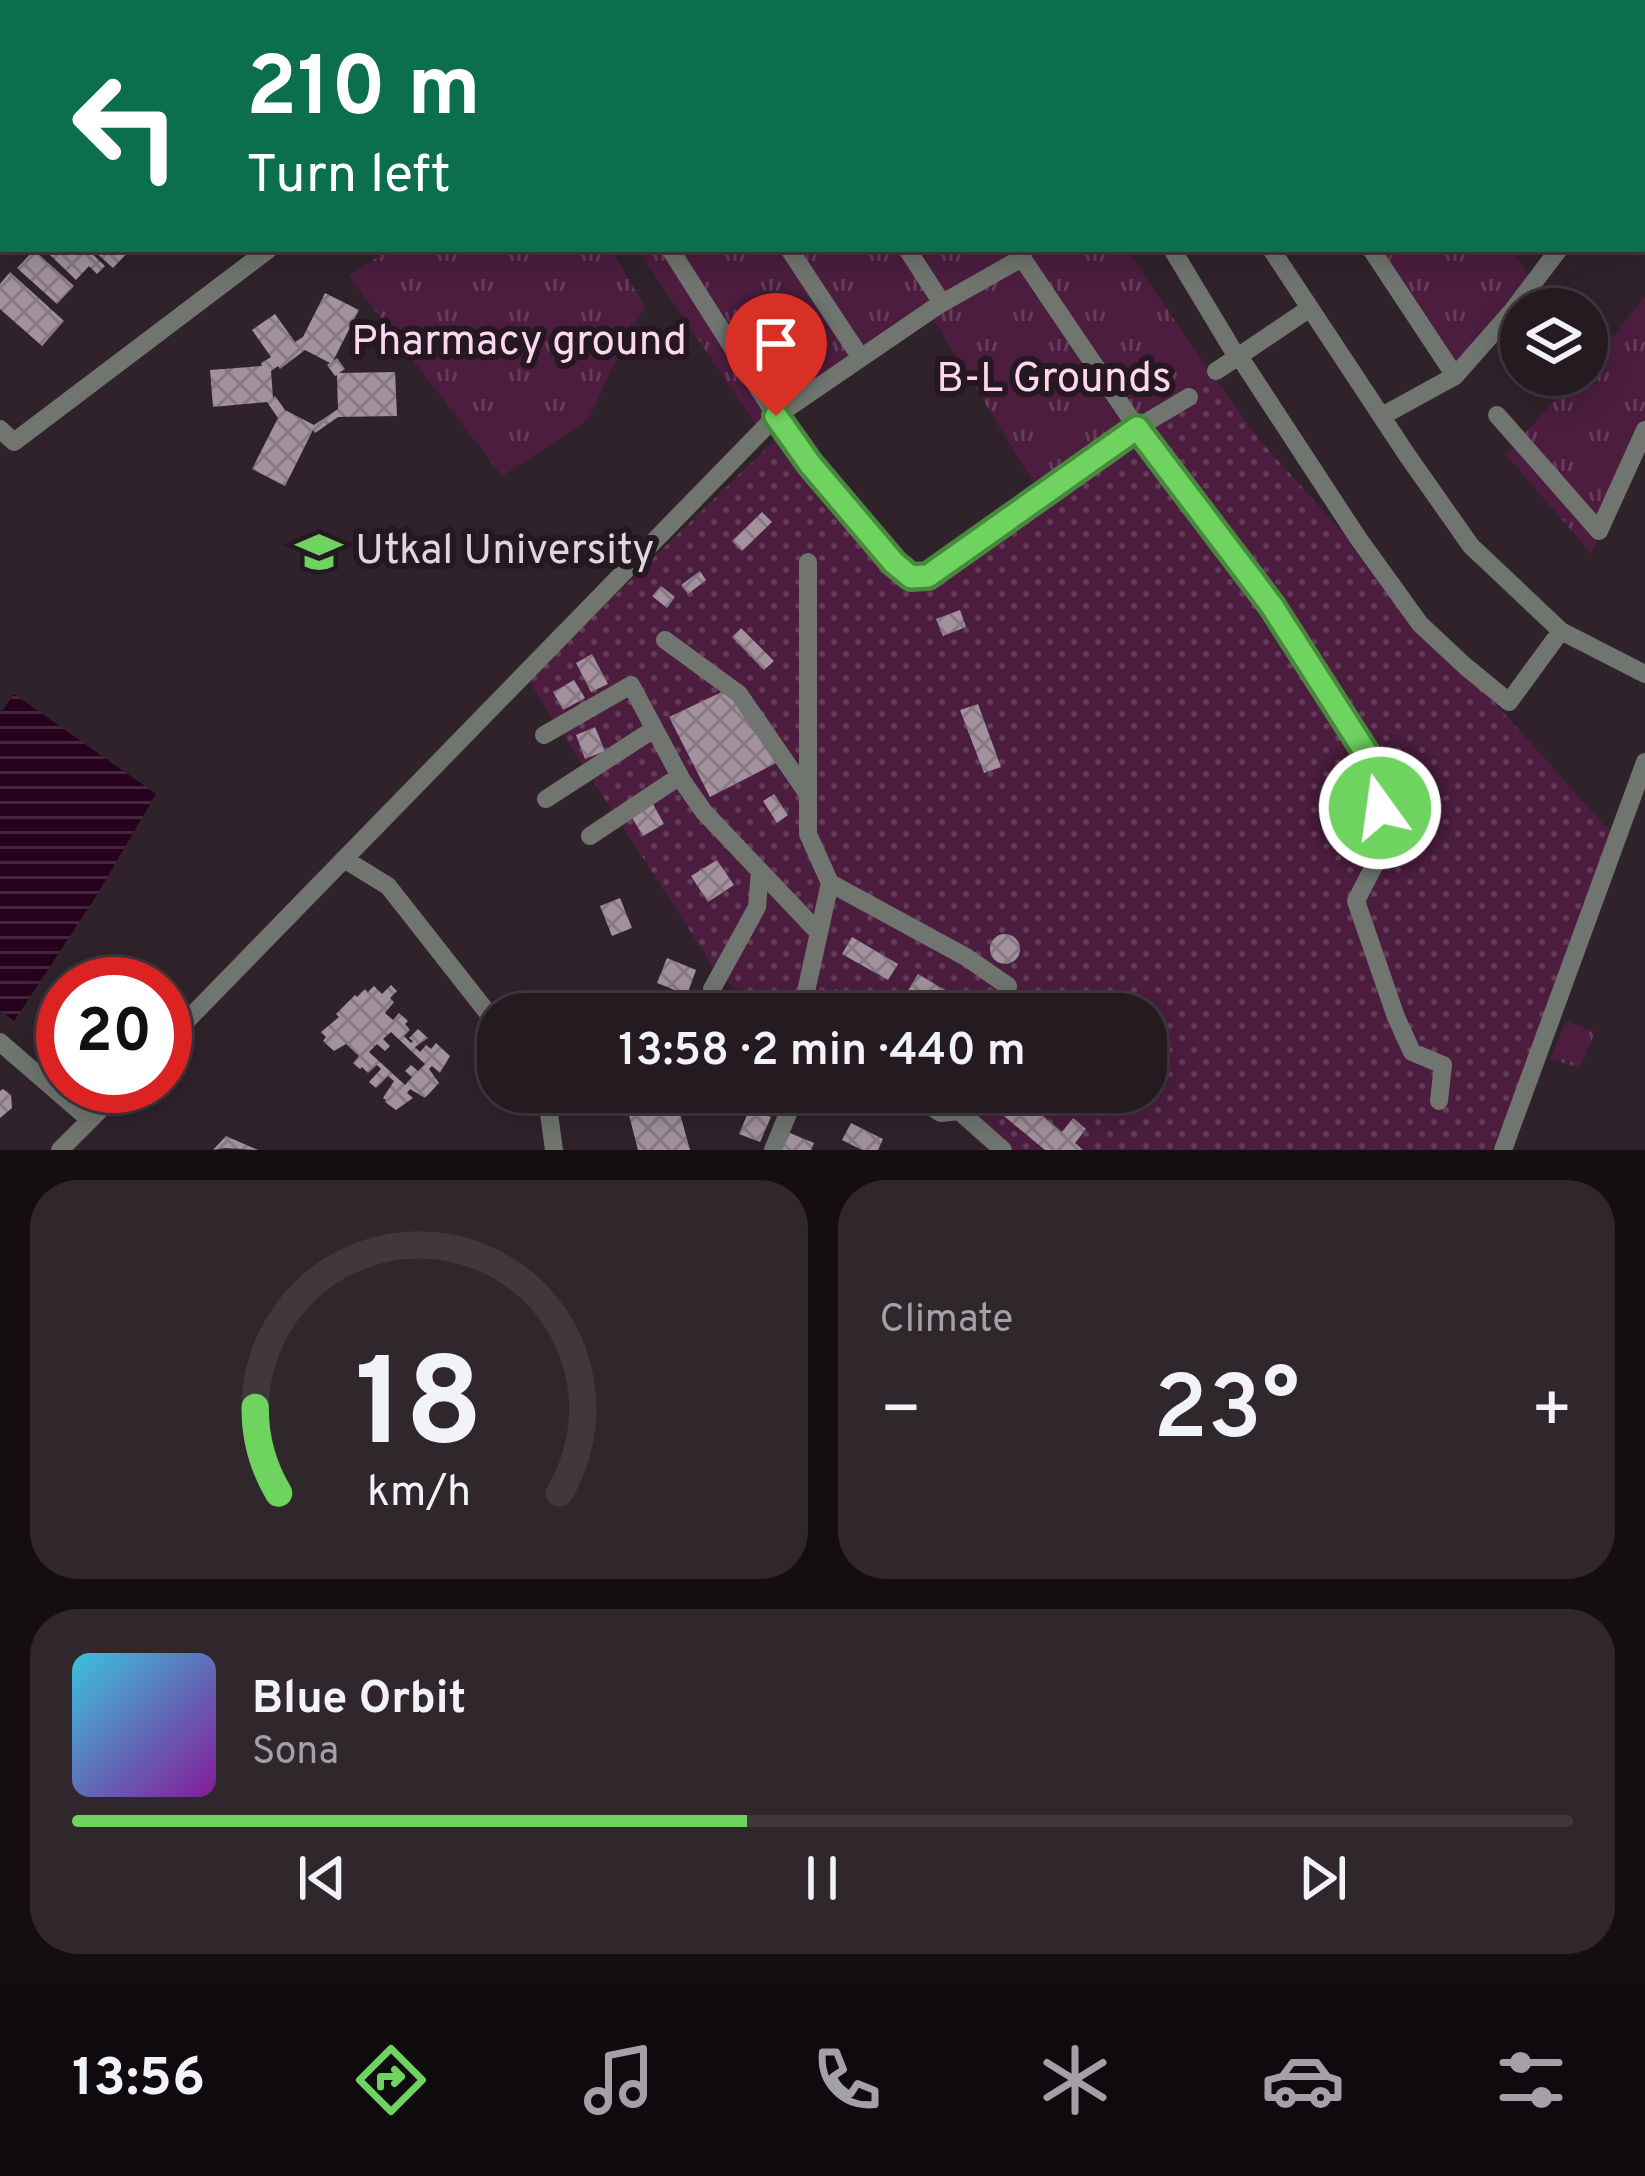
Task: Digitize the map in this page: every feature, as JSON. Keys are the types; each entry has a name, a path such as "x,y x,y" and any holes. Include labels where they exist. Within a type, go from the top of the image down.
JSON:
{"street":[{"path":"5,441 265,252"},
{"path":"672,252 776,416 824,480 911,577 928,576 1137,428 1189,397"},
{"path":"791,252 861,358"},
{"path":"909,252 942,303"},
{"path":"1174,252 1358,538 1420,624 1509,702 1561,631"},
{"path":"1273,252 1471,546 1561,631 1645,674"},
{"path":"1373,252 1455,376"},
{"path":"1382,416 1455,376 1514,310 1557,252"},
{"path":"192,1015 776,416 942,303 1029,254 1137,428 1272,606 1386,784 1374,832 1378,858 1356,901 1412,1052 1443,1065 1439,1101"},
{"path":"1216,371 1310,308"},
{"path":"1497,415 1599,531 1645,430"},
{"path":"806,993 830,883 808,834 808,562"},
{"path":"665,640 739,694 807,793"},
{"path":"544,735 631,685 704,812 819,933"},
{"path":"546,799 654,729"},
{"path":"1503,1150 1645,761"},
{"path":"590,836 680,776"},
{"path":"344,859 388,886 477,999"},
{"path":"712,988 757,907 760,871"},
{"path":"830,883 966,957 1008,986"},
{"path":"0,1042 90,1120"},
{"path":"60,1150 97,1113"},
{"path":"549,1113 554,1150"},
{"path":"773,1150 789,1113"},
{"path":"960,1113 1004,1150"}],"green space":[{"name":"Pharmacy ground","path":"385,252 613,252 645,307 588,420 502,476 349,276"},
{"name":"B-L Grounds","path":"639,252 1128,252 1211,374 1041,495 931,315 758,428"},
{"path":"1381,252 1513,252 1529,277 1520,288 1500,288 1500,313 1456,367"},
{"path":"1645,296 1645,445 1591,553 1506,455 1559,396 1608,396 1608,343"},
{"path":"1212,374 1257,437 1614,836 1565,973 1492,1150 1008,1150 947,1113 1167,1113 1167,993 746,993 721,979 528,680 785,430 893,564 929,576"},
{"path":"1566,1021 1595,1032 1580,1068 1550,1059"}],"shaded area":[{"path":"14,694 156,794 56,957 36,957 36,988 14,1021 0,1010 0,714"}],"building":[{"path":"36,252 74,286 57,304 17,268"},
{"path":"90,252 105,266 97,274 89,266 76,280 49,254"},
{"path":"95,252 128,252 113,268"},
{"path":"10,272 64,321 42,346 0,309 0,284"},
{"path":"325,293 359,310 333,361 337,358 345,369 339,373 395,372 397,416 338,417 313,430 285,486 252,469 278,418 267,402 213,407 210,370 262,366 271,357 252,330 275,314 295,342 303,337","holes":["305,350 330,363 337,375 338,409 314,425 273,398 271,371 278,366 280,369"]},
{"path":"762,512 772,522 742,551 732,541"},
{"path":"700,571 706,580 688,594 681,585"},
{"path":"661,586 675,597 667,608 652,596"},
{"path":"960,610 966,627 943,636 936,619"},
{"path":"741,628 774,661 764,670 732,637"},
{"path":"592,654 608,684 591,692 576,663"},
{"path":"574,680 585,698 563,710 553,692"},
{"path":"726,690 776,763 710,797 669,717"},
{"path":"978,704 1001,767 984,773 960,710"},
{"path":"595,727 605,751 585,759 576,735"},
{"path":"774,794 788,815 777,823 763,801"},
{"path":"653,804 664,824 643,836 631,816"},
{"path":"717,860 734,885 708,902 691,876"},
{"path":"620,898 632,928 612,936 600,906"},
{"path":"1005,934 1020,949 1005,964 990,949"},
{"path":"852,937 898,964 888,980 842,954"},
{"path":"667,958 696,970 688,993 657,983"},
{"path":"918,974 950,993 909,993"},
{"path":"391,985 397,991 385,1013 393,1020 399,1013 408,1021 410,1030 404,1036 411,1043 409,1038 418,1029 428,1038 415,1047 420,1052 436,1043 450,1056 440,1073 432,1066 429,1069 439,1083 425,1098 410,1089 407,1093 413,1098 396,1110 383,1098 394,1081 388,1076 376,1088 369,1082 381,1069 377,1065 368,1073 360,1069 353,1063 359,1056 346,1044 334,1051 321,1032 355,995 374,986 382,994","holes":["391,1032 425,1064 418,1071 411,1065 405,1071 412,1077 405,1085 369,1052 377,1044 385,1051 390,1046 383,1039"]},
{"path":"0,1091 11,1095 12,1108 0,1118"},
{"path":"628,1113 680,1113 690,1150 638,1150"},
{"path":"748,1113 771,1117 760,1142 739,1134"},
{"path":"1000,1113 1039,1113 1062,1132 1073,1118 1086,1129 1075,1143 1083,1150 1045,1150"},
{"path":"851,1123 883,1139 878,1150 862,1150 842,1140"},
{"path":"790,1133 814,1143 811,1150 782,1150"},
{"path":"226,1136 258,1150 213,1150"}],"place":[{"name":"Utkal University","path":"319,552"}],"route":[{"path":"776,416 810,464 911,577 928,576 1137,428 1272,606 1386,784 1380,808"}]}
